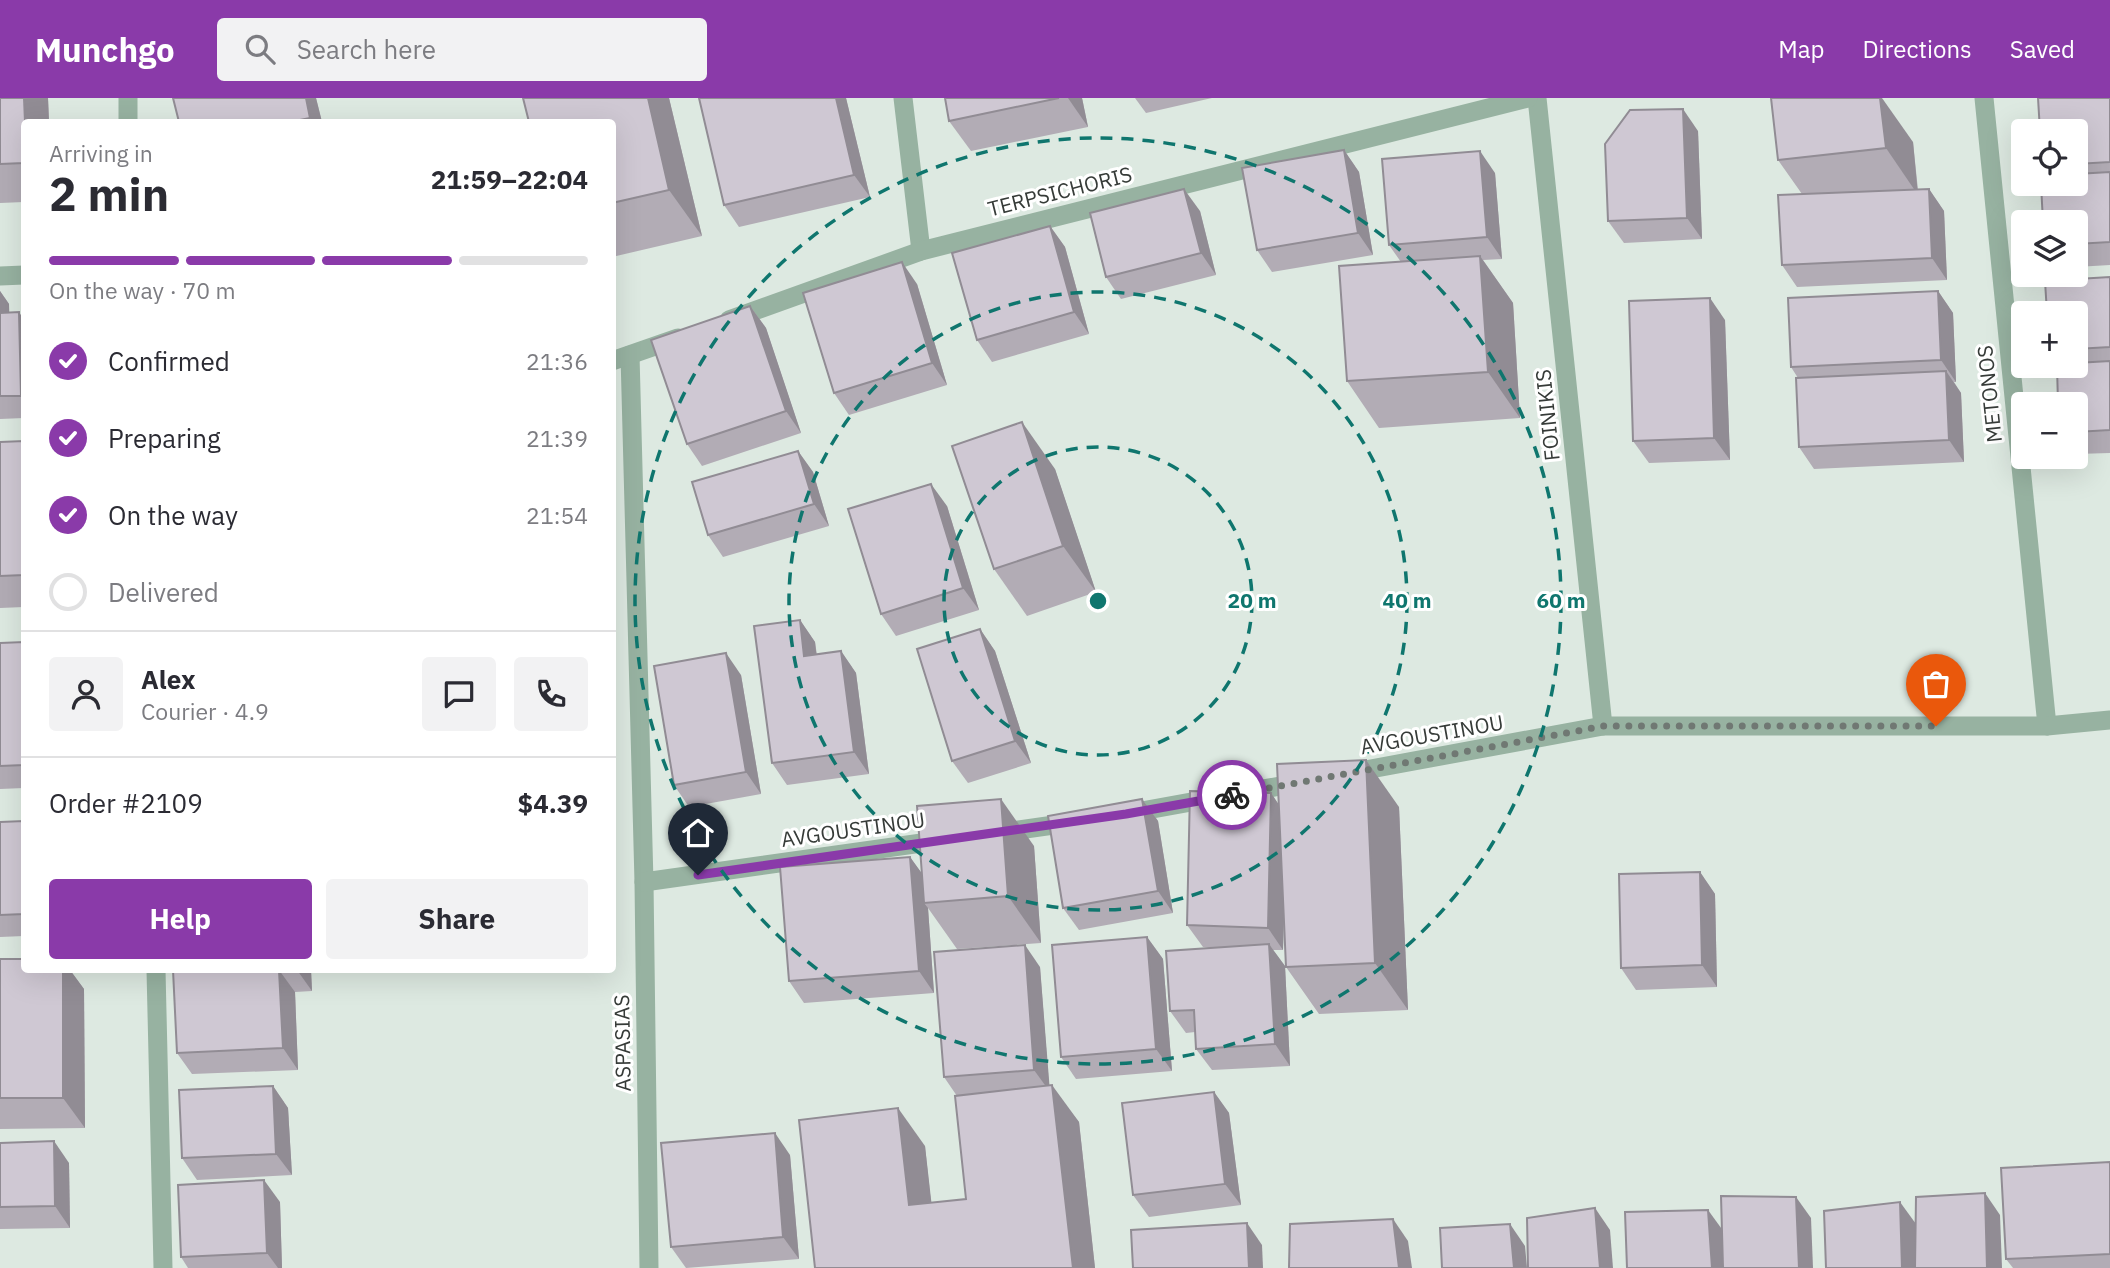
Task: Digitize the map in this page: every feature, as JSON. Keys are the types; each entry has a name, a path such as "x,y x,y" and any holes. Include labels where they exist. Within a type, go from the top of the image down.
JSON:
{"street":[{"path":"128,98 128,119"},
{"path":"903,98 921,251"},
{"name":"TERPSICHORIS","path":"622,358 921,251 1528,98"},
{"name":"FOINIKIS","path":"1537,98 1604,726"},
{"name":"METONOS","path":"1983,98 2046,726"},
{"path":"0,276 21,275"},
{"name":"ASPASIAS","path":"622,358 644,883 649,1268"},
{"name":"AVGOUSTINOU","path":"644,883 1126,814 1604,726 2046,726 2110,720"},
{"path":"156,973 163,1268"}],"building":[{"path":"0,98 24,98 21,163 0,164"},
{"path":"173,98 306,98 310,118 305,119 178,119"},
{"path":"523,98 648,98 669,190 616,202 616,119 528,119"},
{"path":"699,98 836,98 854,175 724,205"},
{"path":"945,98 1059,98 949,121"},
{"path":"1771,98 1880,98 1886,148 1778,160"},
{"path":"2038,98 2110,98 2110,162 2088,163 2088,119 2039,119"},
{"path":"1683,109 1687,218 1608,221 1605,144 1630,110"},
{"path":"1344,150 1358,233 1257,250 1242,168"},
{"path":"1480,151 1487,237 1389,245 1382,159"},
{"path":"2110,172 2110,242 2088,243 2088,210 2042,210 2042,196 2088,196 2088,173"},
{"path":"1184,189 1201,253 1106,277 1090,213"},
{"path":"1929,189 1932,258 1782,265 1778,195"},
{"path":"1050,226 1074,312 977,340 952,253"},
{"path":"1480,256 1488,372 1347,381 1339,266"},
{"path":"902,262 932,363 834,393 803,293"},
{"path":"2110,277 2110,347 2088,348 2088,301 2046,301 2045,287 2088,287 2088,278"},
{"path":"1938,291 1941,360 1791,367 1788,298"},
{"path":"1710,298 1714,438 1633,441 1629,301"},
{"path":"750,306 786,411 687,444 651,340"},
{"path":"19,312 21,396 0,396 0,313"},
{"path":"2110,361 2110,430 2088,431 2088,392 2058,392 2057,378 2088,378 2088,362"},
{"path":"1946,371 1949,440 1799,447 1796,378"},
{"path":"1022,422 1063,546 994,569 952,446"},
{"path":"21,441 21,575 0,576 0,442"},
{"path":"798,451 814,504 708,535 692,482"},
{"path":"931,484 963,588 881,614 848,509"},
{"path":"800,620 804,656 841,651 854,752 772,763 754,626"},
{"path":"980,629 1015,741 952,761 917,649"},
{"path":"21,642 21,765 0,766 0,643"},
{"path":"726,653 746,772 674,785 654,666"},
{"path":"1366,760 1375,963 1286,967 1277,764"},
{"path":"1190,791 1271,793 1268,928 1187,925"},
{"path":"1001,799 1008,896 924,903 917,806"},
{"path":"1142,799 1158,891 1063,908 1048,816"},
{"path":"21,821 21,914 0,915 0,822"},
{"path":"910,857 919,971 789,981 780,867"},
{"path":"1700,872 1702,965 1621,968 1619,874"},
{"path":"1147,937 1156,1049 1061,1057 1052,945"},
{"path":"1269,944 1275,1044 1196,1049 1194,1010 1170,1011 1166,951"},
{"path":"1025,945 1034,1070 944,1077 934,952"},
{"path":"0,959 21,959 21,973 63,973 63,1098 0,1098"},
{"path":"173,973 279,973 283,1048 177,1053"},
{"path":"1052,1085 1073,1268 815,1268 799,1120 898,1108 909,1205 966,1199 955,1096"},
{"path":"273,1086 276,1154 182,1158 179,1090"},
{"path":"1214,1092 1225,1184 1133,1195 1122,1103"},
{"path":"775,1133 783,1237 671,1247 661,1143"},
{"path":"54,1141 55,1206 0,1207 0,1143"},
{"path":"2110,1162 2110,1254 2006,1259 2001,1168"},
{"path":"264,1180 267,1253 181,1257 178,1185"},
{"path":"1985,1193 1987,1268 1915,1268 1916,1197"},
{"path":"1721,1196 1796,1197 1799,1268 1723,1268"},
{"path":"1900,1202 1902,1268 1826,1268 1824,1211"},
{"path":"1595,1208 1600,1268 1528,1268 1527,1218"},
{"path":"1708,1210 1712,1268 1627,1268 1625,1212"},
{"path":"1393,1219 1399,1268 1289,1268 1290,1224"},
{"path":"1247,1223 1249,1268 1133,1268 1131,1230"},
{"path":"1510,1224 1514,1268 1442,1268 1440,1228"}],"way so far":[{"path":"1232,795 1604,726 1936,726"}],"route":[{"path":"698,875 1126,814 1232,795"}]}
